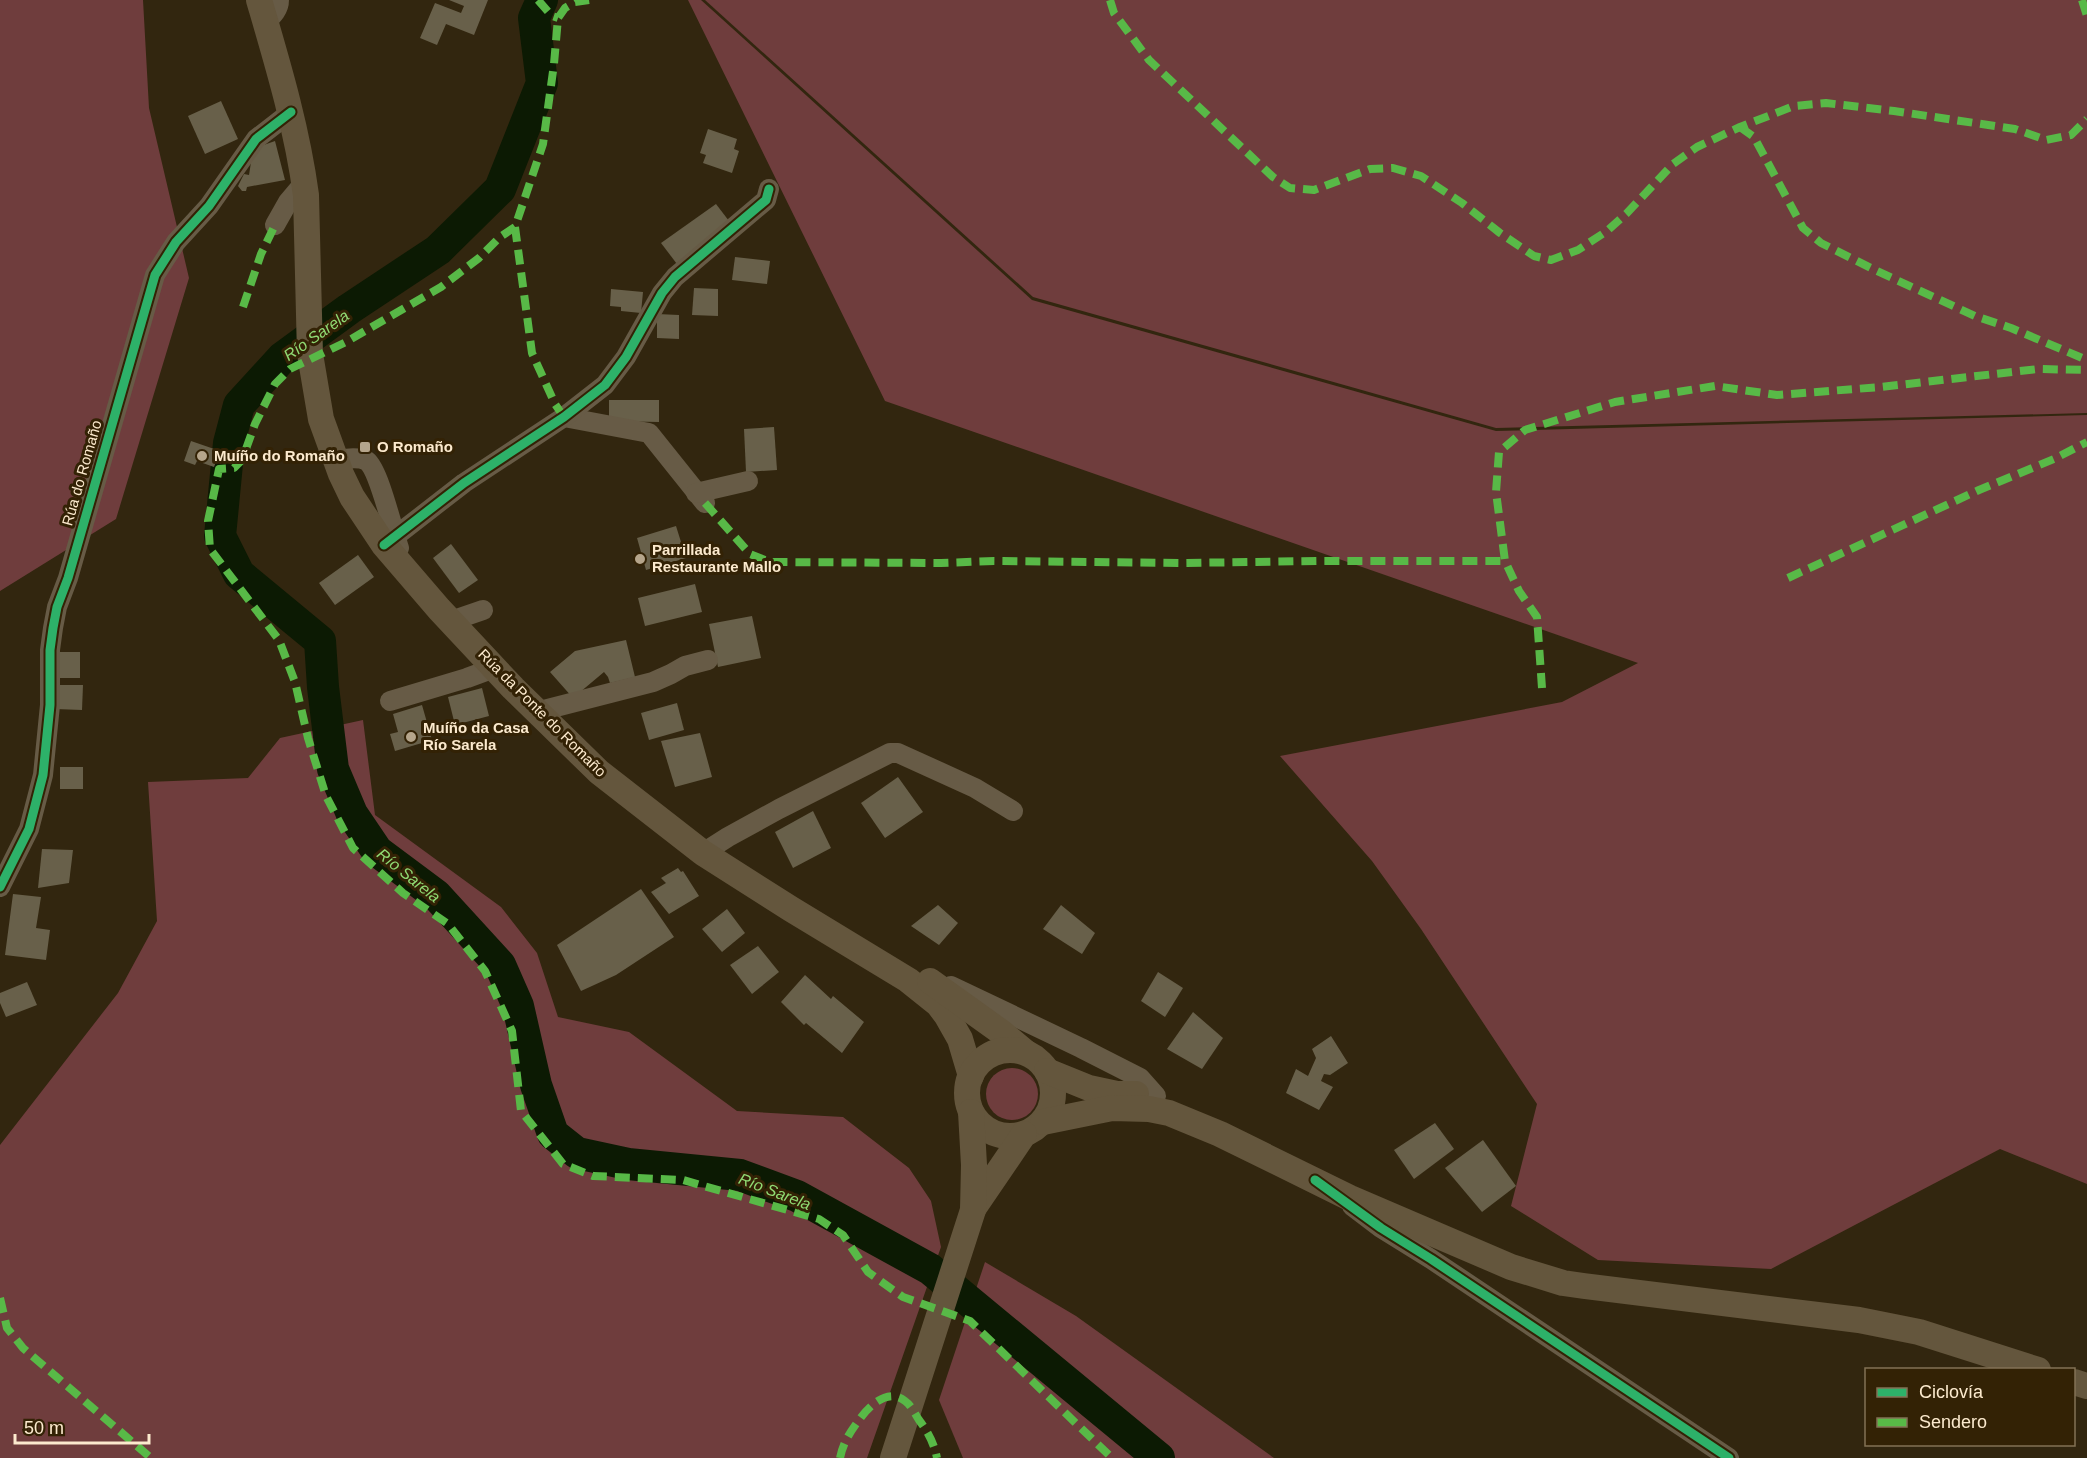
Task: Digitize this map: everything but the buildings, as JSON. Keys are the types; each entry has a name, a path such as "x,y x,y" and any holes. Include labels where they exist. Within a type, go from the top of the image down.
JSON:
{"main road":[{"path":"262,11 291,112 304,183"},
{"name":"Rúa da Ponte do Romaño","path":"304,183 309,354 321,419 334,460 352,497 389,540 411,577 536,712 599,772 704,853 838,936"},
{"path":"838,936 860,944 914,972 1038,1060 1047,1071 1054,1093 1052,1105 973,1210"},
{"path":"838,936 908,980 938,1004 960,1039 971,1076"},
{"path":"893,1458 973,1210 974,1165 971,1112 967,1099 968,1084 983,1060 996,1052 1010,1050 1025,1052"},
{"path":"1047,1071 1104,1092 1156,1096 1197,1109 1502,1249 1601,1287"},
{"path":"971,1112 979,1123 1003,1136 1112,1108 1149,1109 1191,1121 1315,1180 1398,1228 1563,1283 1859,1320 1920,1332 2032,1368"}],"street":[{"path":"262,11 274,15 279,0"},
{"name":"Rúa do Romaño","path":"0,887 29,829 43,775 50,705 50,650 57,607 68,578 155,275 176,242 209,206 256,139 291,112"},
{"path":"275,225 288,202 304,183"},
{"path":"389,540 464,483 564,417 604,385 616,371 662,293 675,277 766,200 769,189"},
{"path":"564,417 649,433 701,498 748,481"},
{"path":"451,621 483,610"},
{"path":"536,712 653,682 685,666 708,660"},
{"path":"390,701 494,668"},
{"path":"704,853 768,815 890,753 898,753 975,788 1013,811"},
{"path":"914,972 964,992 1140,1078 1156,1096"},
{"path":"964,992 984,1020"},
{"path":"1291,1154 1327,1177 1384,1206 1398,1228 1729,1458"}],"shaded area":[{"path":"0,0 143,0 149,108 189,278 116,519 0,591"},
{"path":"688,0 701,0 1032,300 1496,431 2087,415 2087,1184 2000,1149 1771,1269 1598,1260 1511,1206 1537,1104 1421,929 1372,861 1280,756 1562,702 1638,663 885,401"},
{"path":"705,0 2087,0 2087,413 1496,428 1033,297"},
{"path":"363,720 375,815 501,907 537,953 558,1017 629,1032 737,1111 843,1117 909,1168 931,1201 941,1247 867,1458 0,1458 0,1145 118,993 157,921 148,782 248,778 280,738"},
{"path":"1012,1068 1022,1070 1030,1076 1036,1084 1038,1094 1036,1104 1030,1112 1022,1118 1012,1120 1002,1118 994,1112 988,1104 986,1094 988,1084 994,1076 1002,1070"},
{"path":"985,1262 1076,1316 1274,1458 963,1458 939,1400"}],"waterway":[{"name":"Río Sarela","path":"542,0 534,18 542,83 500,189 438,250 349,309 282,358 239,405 229,443 220,536 239,574 320,641 333,769 352,814 377,851 436,895 500,965 518,1006 536,1085 553,1134 577,1153 628,1164 740,1175 797,1196 930,1269 1159,1458"}],"marked path":[{"path":"538,0 552,16 558,18"},
{"path":"564,417 555,404 532,353 515,227 543,144 558,18 565,8 575,2 589,0"},
{"path":"1110,0 1114,13 1149,60 1273,177 1290,188 1314,190 1370,169 1393,168 1421,176 1534,256 1551,260 1578,250 1607,231 1673,164 1697,147 1794,106 1826,103 1894,111 2015,129 2046,140 2071,135 2087,119"},
{"path":"2082,0 2087,16"},
{"path":"1740,127 1754,137 1803,228 1821,243 1975,316 2011,328 2087,360"},
{"path":"243,307 261,254 275,225"},
{"path":"515,227 441,287 346,342 290,369 275,384 255,424 242,460 234,468 219,469 208,521 210,549 279,640 295,682 308,738 326,796 353,848 403,893 448,924 485,971 512,1031 521,1111 563,1164 593,1176 683,1180 819,1219 843,1235 868,1272 903,1297 970,1321 1112,1458"},
{"path":"1542,688 1537,617 1519,591 1505,561 1496,492 1499,452 1525,430 1615,402 1715,386 1777,395 1881,387 2038,369 2087,370"},
{"path":"1788,578 1979,490 2054,459 2087,442"},
{"path":"705,503 750,554 770,562 1505,561"},
{"path":"0,1298 7,1328 23,1348 151,1458"},
{"path":"840,1458 847,1438 863,1415 879,1400 892,1396 899,1397 911,1407 930,1438 937,1458"}],"cycle path":[{"path":"0,887 29,829 43,775 50,705 50,650 57,607 68,578 155,275 176,242 209,206 256,139 291,112"},
{"path":"384,545 464,483 564,417 605,385 626,357 662,293 675,277 766,200 769,189"},
{"path":"1315,1180 1381,1228 1729,1458"}],"place":[{"name":"O Romaño","path":"365,447"},
{"name":"Muíño do Romaño","path":"202,456"},
{"name":"Parrillada Restaurante Mallo","path":"640,559"},
{"name":"Muíño da Casa Río Sarela","path":"411,737"}]}
